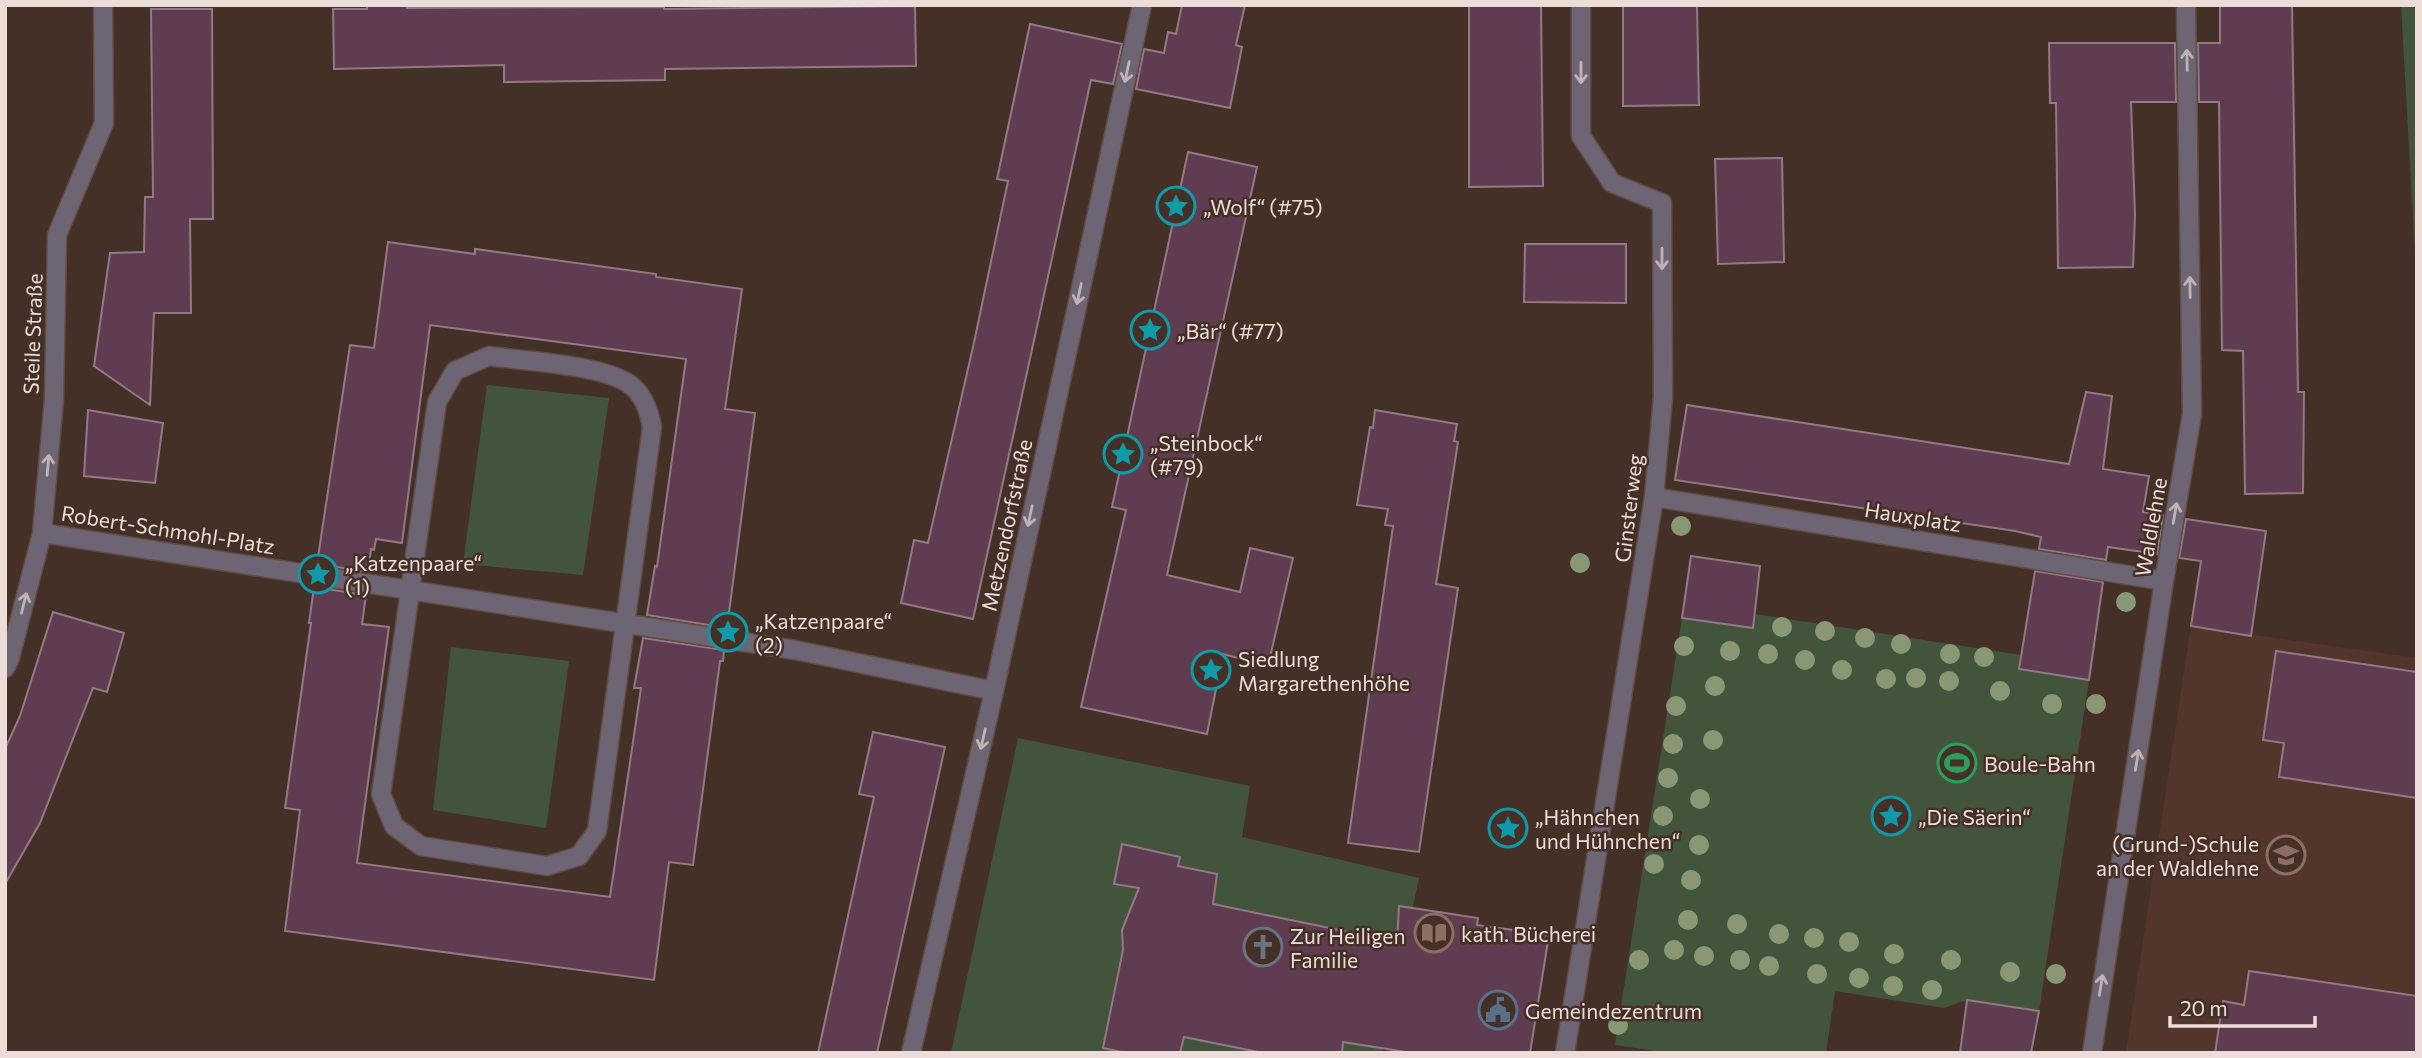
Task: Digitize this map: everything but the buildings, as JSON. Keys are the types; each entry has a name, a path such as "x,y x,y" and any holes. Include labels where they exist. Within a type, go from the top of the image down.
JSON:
{"street":[{"name":"Steile Straße","path":"5,668 10,658 42,533 54,399 57,235 104,123 103,5"},
{"name":"Metzendorfstraße","path":"911,1053 994,691 1142,5"},
{"name":"Ginsterweg","path":"1565,1053 1654,497 1663,397 1662,203 1612,183 1581,136 1581,5"},
{"name":"Waldlehne","path":"2092,1053 2192,414 2186,5"},
{"path":"489,356 594,370 617,377 632,386 643,398 652,427 626,624 597,831 579,856 547,866 522,862 421,845 394,826 381,794 437,402 455,371 489,356"},
{"name":"Hauxplatz","path":"1654,497 2164,580"},
{"name":"Robert-Schmohl-Platz","path":"42,533 795,650 994,691"}],"shaded area":[{"name":"(Grund-)Schule an der Waldlehne","path":"2191,626 2417,658 2417,1053 2126,1053"}],"green space":[{"path":"2401,5 2417,5 2417,288"},
{"path":"487,385 609,398 583,575 463,564"},
{"path":"1755,614 2021,655 2019,669 2089,680 2039,1011 1967,1000 1944,1008 1835,991 1826,1053 1670,1053 1615,1045 1682,618 1750,628"},
{"path":"451,647 569,661 546,828 433,810"},
{"path":"1018,738 1250,786 1242,837 1419,878 1382,1053 951,1053"}],"place":[{"name":"„Wolf“ (#75)","path":"1176,206"},
{"name":"„Bär“ (#77)","path":"1150,330"},
{"name":"„Steinbock“ (#79)","path":"1123,454"},
{"name":"„Katzenpaare“ (1)","path":"318,574"},
{"name":"„Katzenpaare“ (2)","path":"728,632"},
{"name":"Siedlung Margarethenhöhe","path":"1211,670"},
{"name":"Boule-Bahn","path":"1957,763"},
{"name":"„Die Säerin“","path":"1891,816"},
{"name":"„Hähnchen und Hühnchen“","path":"1508,828"},
{"name":"(Grund-)Schule an der Waldlehne","path":"2286,855"},
{"name":"kath. Bücherei","path":"1434,933"},
{"name":"Zur Heiligen Familie","path":"1263,947"},
{"name":"Gemeindezentrum","path":"1498,1010"}]}
